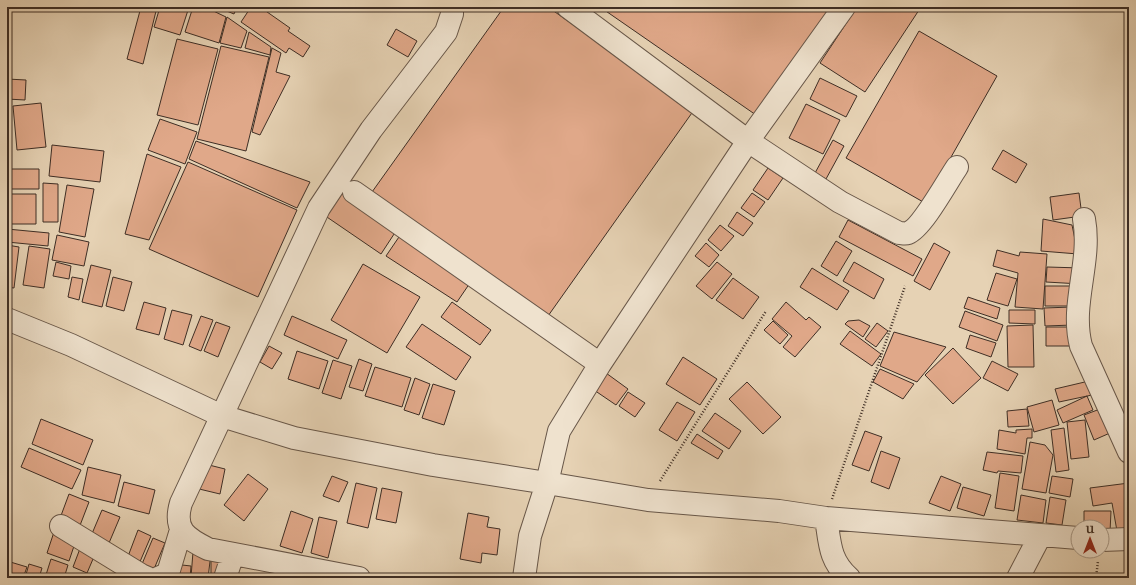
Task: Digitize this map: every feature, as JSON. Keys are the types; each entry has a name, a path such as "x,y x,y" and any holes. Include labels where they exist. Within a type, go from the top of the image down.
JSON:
{"street":[{"path":"158,578 167,574 169,570 181,530 178,516 181,504 319,208 371,130 446,32 452,14 452,7"},
{"path":"568,7 748,141 840,202 899,233 909,233 922,221 957,166"},
{"path":"524,578 530,536 547,483 559,431 600,364 748,141 844,7"},
{"path":"354,192 600,364"},
{"path":"1084,219 1087,242 1078,303 1078,334 1081,346 1129,452"},
{"path":"7,318 71,345 222,416 326,446 432,465 648,500 779,511 826,518 1070,538"},
{"path":"826,518 831,553 839,569 849,578"},
{"path":"61,526 148,578"},
{"path":"181,530 191,540 208,549 359,578"},
{"path":"1018,578 1040,536"},
{"path":"1110,546 1129,539"},
{"path":"226,578 233,554"}],"path":[{"path":"826,518 905,286"},
{"path":"648,500 766,311"},
{"path":"1096,578 1099,559"}],"building":[{"path":"141,7 157,7 143,64 127,59"},
{"path":"160,7 189,7 180,35 154,27"},
{"path":"193,7 205,7 226,17 219,43 185,32"},
{"path":"217,7 237,7 234,14"},
{"path":"251,7 260,7 290,28 288,31 310,46 303,57 289,48 286,53 241,22"},
{"path":"504,7 548,7 694,110 548,316 372,192"},
{"path":"600,7 832,7 756,115"},
{"path":"857,7 921,7 865,92 820,63"},
{"path":"227,17 247,31 241,48 220,43"},
{"path":"396,29 417,41 408,57 387,45"},
{"path":"919,31 997,76 925,203 846,158"},
{"path":"249,32 271,47 270,55 245,48"},
{"path":"177,39 218,49 198,125 157,115"},
{"path":"221,46 269,57 246,151 197,139"},
{"path":"272,48 281,53 276,72 290,76 260,135 252,132"},
{"path":"820,78 857,96 846,117 810,99"},
{"path":"7,79 26,80 25,100 7,99"},
{"path":"7,101 9,101 11,134 7,135"},
{"path":"41,103 46,147 17,150 13,106"},
{"path":"806,104 840,120 823,154 789,138"},
{"path":"160,119 197,132 185,164 148,150"},
{"path":"833,140 844,146 826,179 815,173"},
{"path":"196,141 310,182 297,208 189,159"},
{"path":"52,145 104,151 100,182 49,176"},
{"path":"1003,150 1027,164 1016,183 992,169"},
{"path":"147,154 181,167 149,240 125,234"},
{"path":"188,162 297,210 258,297 149,249"},
{"path":"768,168 783,178 768,200 753,190"},
{"path":"7,169 39,169 39,189 7,189"},
{"path":"43,183 58,184 58,222 43,222"},
{"path":"67,185 94,189 85,237 59,232"},
{"path":"338,188 398,228 381,254 321,213"},
{"path":"752,193 765,202 754,217 741,208"},
{"path":"1079,193 1082,216 1053,220 1050,197"},
{"path":"11,194 36,194 36,224 11,224"},
{"path":"737,212 753,223 743,236 728,226"},
{"path":"1043,219 1072,225 1078,254 1041,251"},
{"path":"848,220 922,259 913,276 839,237"},
{"path":"720,225 734,236 721,251 708,240"},
{"path":"7,229 49,233 48,246 7,242"},
{"path":"401,234 472,280 457,302 386,256"},
{"path":"57,235 89,242 84,266 52,260"},
{"path":"836,241 852,251 837,276 821,266"},
{"path":"706,243 719,255 709,267 695,256"},
{"path":"934,243 950,252 930,290 914,281"},
{"path":"7,245 19,247 14,288 7,287"},
{"path":"29,246 50,249 44,288 23,285"},
{"path":"997,250 1019,256 1020,252 1047,254 1043,309 1015,307 1018,273 993,266"},
{"path":"56,262 71,266 69,279 53,276"},
{"path":"717,262 732,274 712,299 696,286"},
{"path":"854,262 884,279 874,299 843,281"},
{"path":"363,264 420,297 387,353 331,320"},
{"path":"91,265 111,270 102,307 82,302"},
{"path":"1047,267 1082,268 1081,284 1046,282"},
{"path":"812,268 849,291 837,310 800,287"},
{"path":"996,273 1017,279 1008,306 987,300"},
{"path":"72,277 83,279 79,300 68,297"},
{"path":"113,277 132,282 124,311 106,306"},
{"path":"733,278 759,297 743,319 716,300"},
{"path":"1045,286 1078,286 1078,306 1045,306"},
{"path":"968,297 1000,308 997,319 964,308"},
{"path":"144,302 166,308 159,335 136,329"},
{"path":"452,302 491,330 480,345 441,317"},
{"path":"786,302 806,320 809,317 821,327 795,357 783,347 792,336 772,319"},
{"path":"1072,307 1073,325 1045,326 1044,308"},
{"path":"172,310 192,315 183,345 164,339"},
{"path":"1009,310 1035,310 1035,324 1009,323"},
{"path":"965,311 1003,325 997,341 959,327"},
{"path":"201,316 213,320 201,351 189,346"},
{"path":"292,316 347,340 338,359 284,335"},
{"path":"859,320 870,326 863,337 845,324 848,321"},
{"path":"773,321 788,335 780,344 764,330"},
{"path":"216,322 230,327 218,357 204,351"},
{"path":"877,323 888,331 876,347 865,339"},
{"path":"422,324 471,357 456,380 406,347"},
{"path":"1033,325 1034,367 1008,367 1007,326"},
{"path":"1046,327 1075,327 1075,346 1046,346"},
{"path":"850,331 881,354 872,366 840,344"},
{"path":"894,332 946,347 917,382 880,366"},
{"path":"970,335 996,343 991,357 966,348"},
{"path":"269,346 282,353 272,369 260,362"},
{"path":"953,348 981,378 953,404 925,375"},
{"path":"297,351 328,361 319,389 288,379"},
{"path":"683,357 717,379 700,405 666,384"},
{"path":"359,359 372,364 363,391 349,387"},
{"path":"333,360 352,366 341,399 322,393"},
{"path":"992,361 1018,374 1008,391 983,378"},
{"path":"375,367 411,378 402,407 365,396"},
{"path":"880,369 914,384 903,399 873,382"},
{"path":"606,373 628,389 616,405 594,390"},
{"path":"415,378 430,384 419,415 404,410"},
{"path":"1089,381 1092,395 1059,402 1055,389"},
{"path":"747,382 781,417 763,434 729,399"},
{"path":"433,384 455,391 444,425 422,418"},
{"path":"628,392 645,403 635,417 619,406"},
{"path":"1087,396 1093,410 1063,423 1057,410"},
{"path":"1052,400 1059,425 1034,432 1027,407"},
{"path":"677,402 695,412 677,441 659,430"},
{"path":"1027,409 1029,426 1008,427 1007,411"},
{"path":"1100,409 1110,433 1094,440 1084,415"},
{"path":"715,413 741,431 729,449 702,431"},
{"path":"41,419 93,440 83,465 32,444"},
{"path":"1085,420 1089,457 1071,459 1067,422"},
{"path":"1064,428 1069,470 1056,472 1051,430"},
{"path":"1032,429 1032,438 1027,438 1025,454 997,449 999,430 1016,433 1016,430"},
{"path":"865,431 882,437 869,471 852,465"},
{"path":"697,434 723,451 718,459 691,443"},
{"path":"1030,442 1045,445 1053,455 1046,493 1022,489"},
{"path":"29,448 81,470 72,489 21,467"},
{"path":"881,451 900,458 889,489 871,482"},
{"path":"987,452 1023,456 1021,473 998,471 997,473 983,470"},
{"path":"201,463 225,469 220,494 195,488"},
{"path":"88,467 121,475 114,503 82,495"},
{"path":"1000,473 1019,476 1014,511 995,508"},
{"path":"248,474 268,489 244,521 224,505"},
{"path":"332,476 348,482 339,502 323,496"},
{"path":"941,476 961,484 950,511 929,503"},
{"path":"1052,476 1073,479 1070,497 1049,493"},
{"path":"124,482 155,490 149,514 118,506"},
{"path":"356,483 377,488 368,528 347,523"},
{"path":"1129,483 1129,533 1117,531 1112,503 1093,506 1090,488"},
{"path":"963,487 991,495 984,516 957,508"},
{"path":"382,488 402,492 396,523 376,519"},
{"path":"69,494 89,502 79,528 59,521"},
{"path":"1021,495 1046,500 1043,523 1017,520"},
{"path":"1050,497 1066,500 1062,525 1046,523"},
{"path":"102,510 120,517 109,543 91,536"},
{"path":"291,511 313,519 302,553 280,546"},
{"path":"1084,511 1111,511 1110,532 1110,519 1084,519"},
{"path":"468,513 489,517 487,527 500,529 497,555 482,553 481,563 460,559"},
{"path":"319,517 337,521 328,558 311,553"},
{"path":"55,529 77,537 69,561 47,553"},
{"path":"138,530 151,536 139,564 127,559"},
{"path":"153,538 165,543 154,569 142,564"},
{"path":"81,546 96,552 87,573 73,567"},
{"path":"193,552 211,553 208,578 191,577"},
{"path":"211,554 225,554 225,574 211,574"},
{"path":"51,559 68,565 64,578 45,578"},
{"path":"7,561 27,567 23,578 7,576"},
{"path":"29,564 42,568 39,578 25,578"},
{"path":"173,564 191,566 190,578 171,578"}]}
